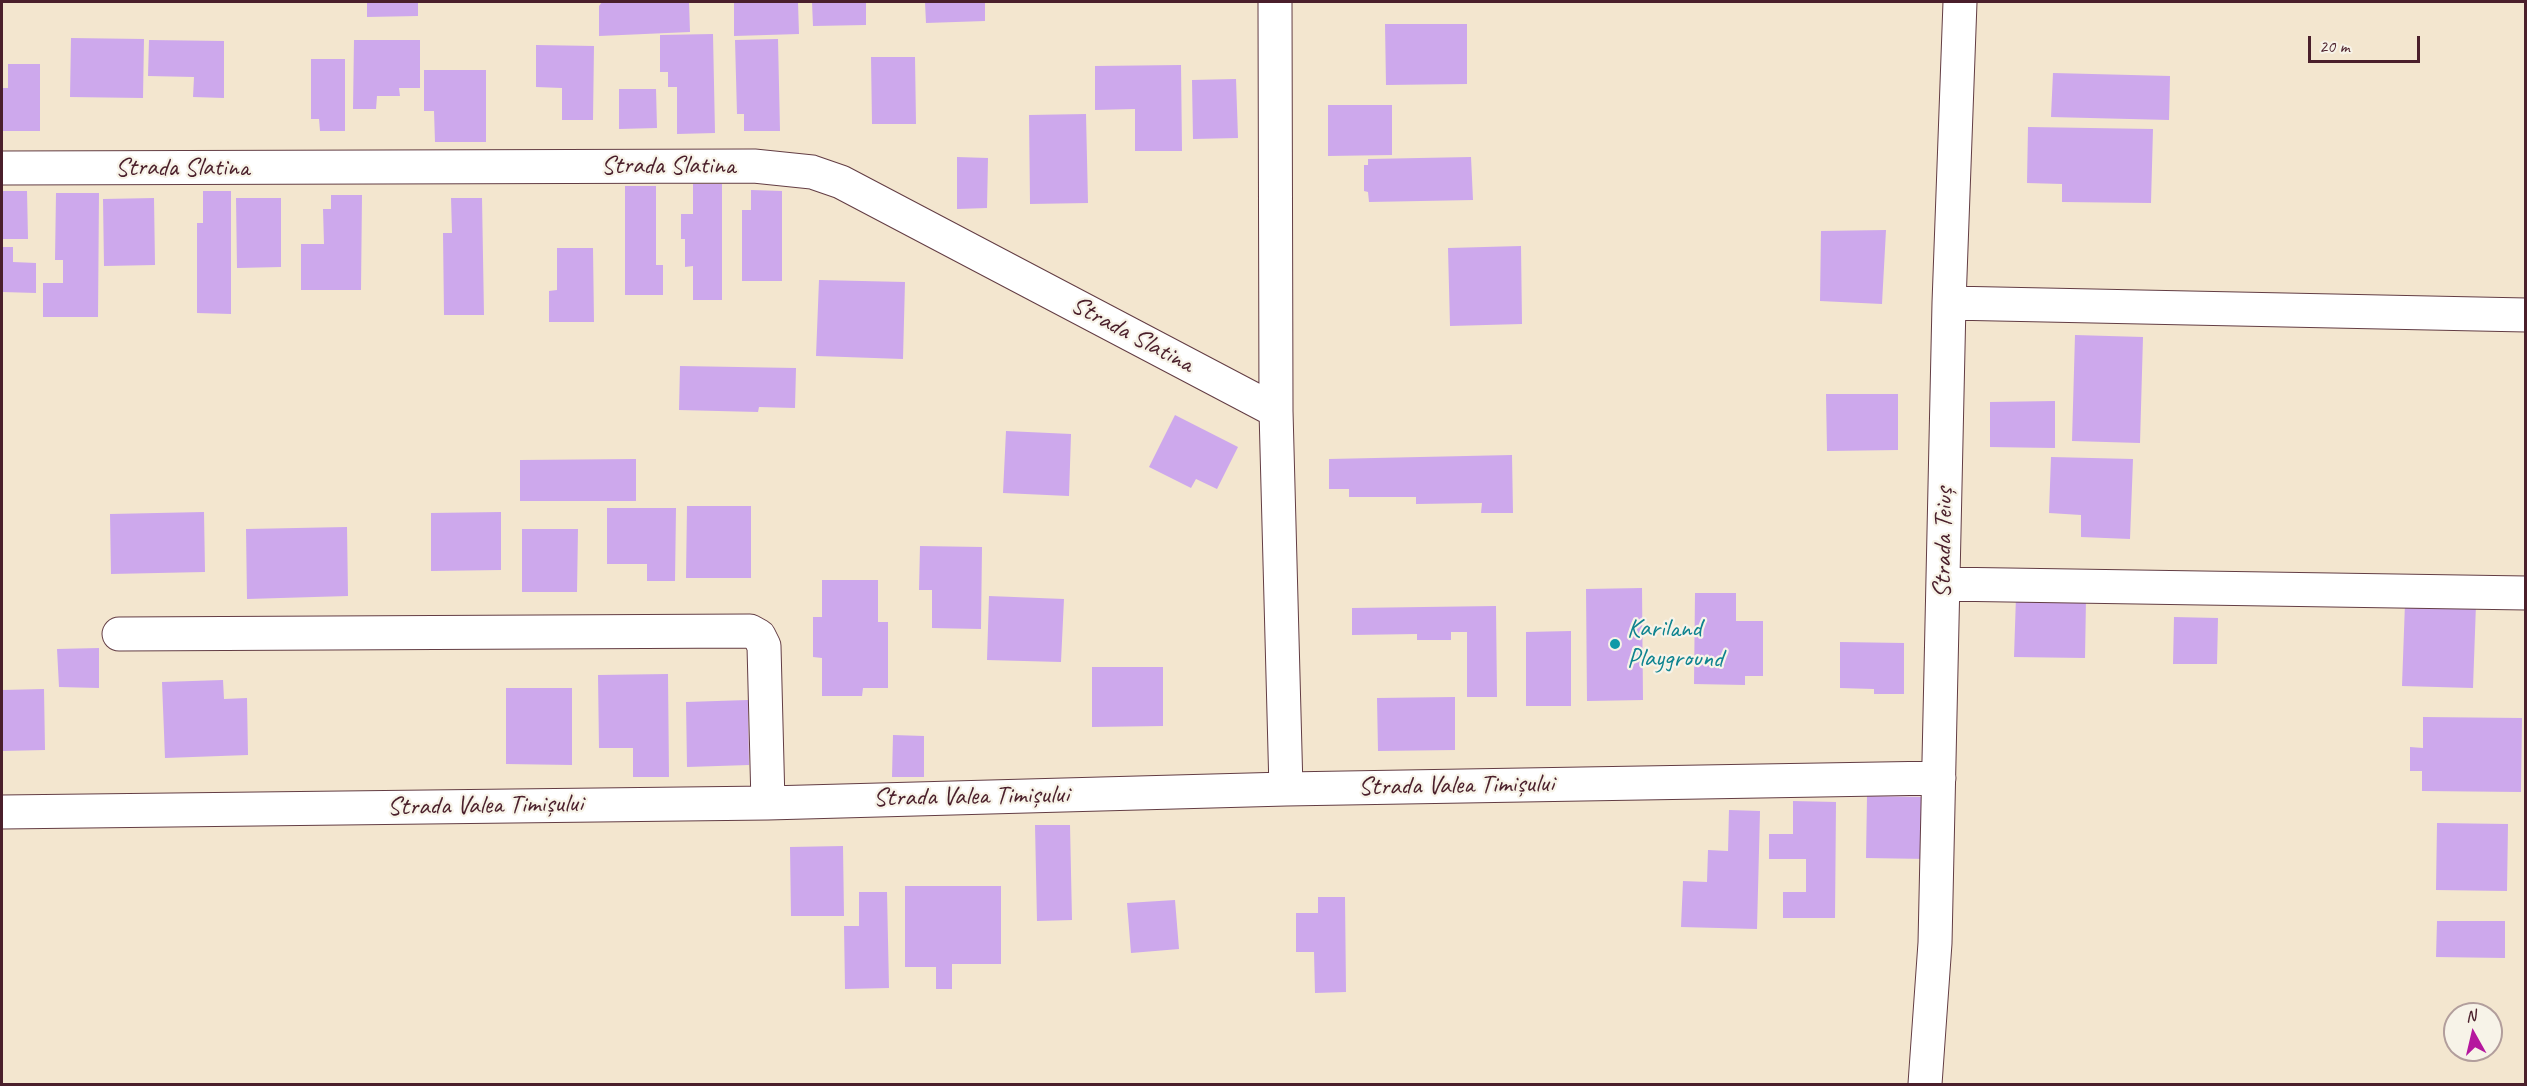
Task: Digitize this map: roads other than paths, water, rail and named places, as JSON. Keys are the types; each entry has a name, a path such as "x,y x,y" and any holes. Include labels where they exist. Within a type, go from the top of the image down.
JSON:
{"street":[{"path":"1275,2 1276,411 1286,789"},
{"name":"Strada Teiuș","path":"1926,1084 1935,943 1949,303 1960,2"},
{"name":"Strada Slatina","path":"2,168 754,166 812,172 841,182 1276,411"},
{"path":"1949,303 2526,315"},
{"path":"1943,584 2526,593"},
{"path":"119,634 750,631 759,636 764,646 768,802"},
{"name":"Strada Valea Timișului","path":"2,812 768,802 1286,789 1940,778"}],"place":[{"name":"Kariland Playground","path":"1615,644"}]}
